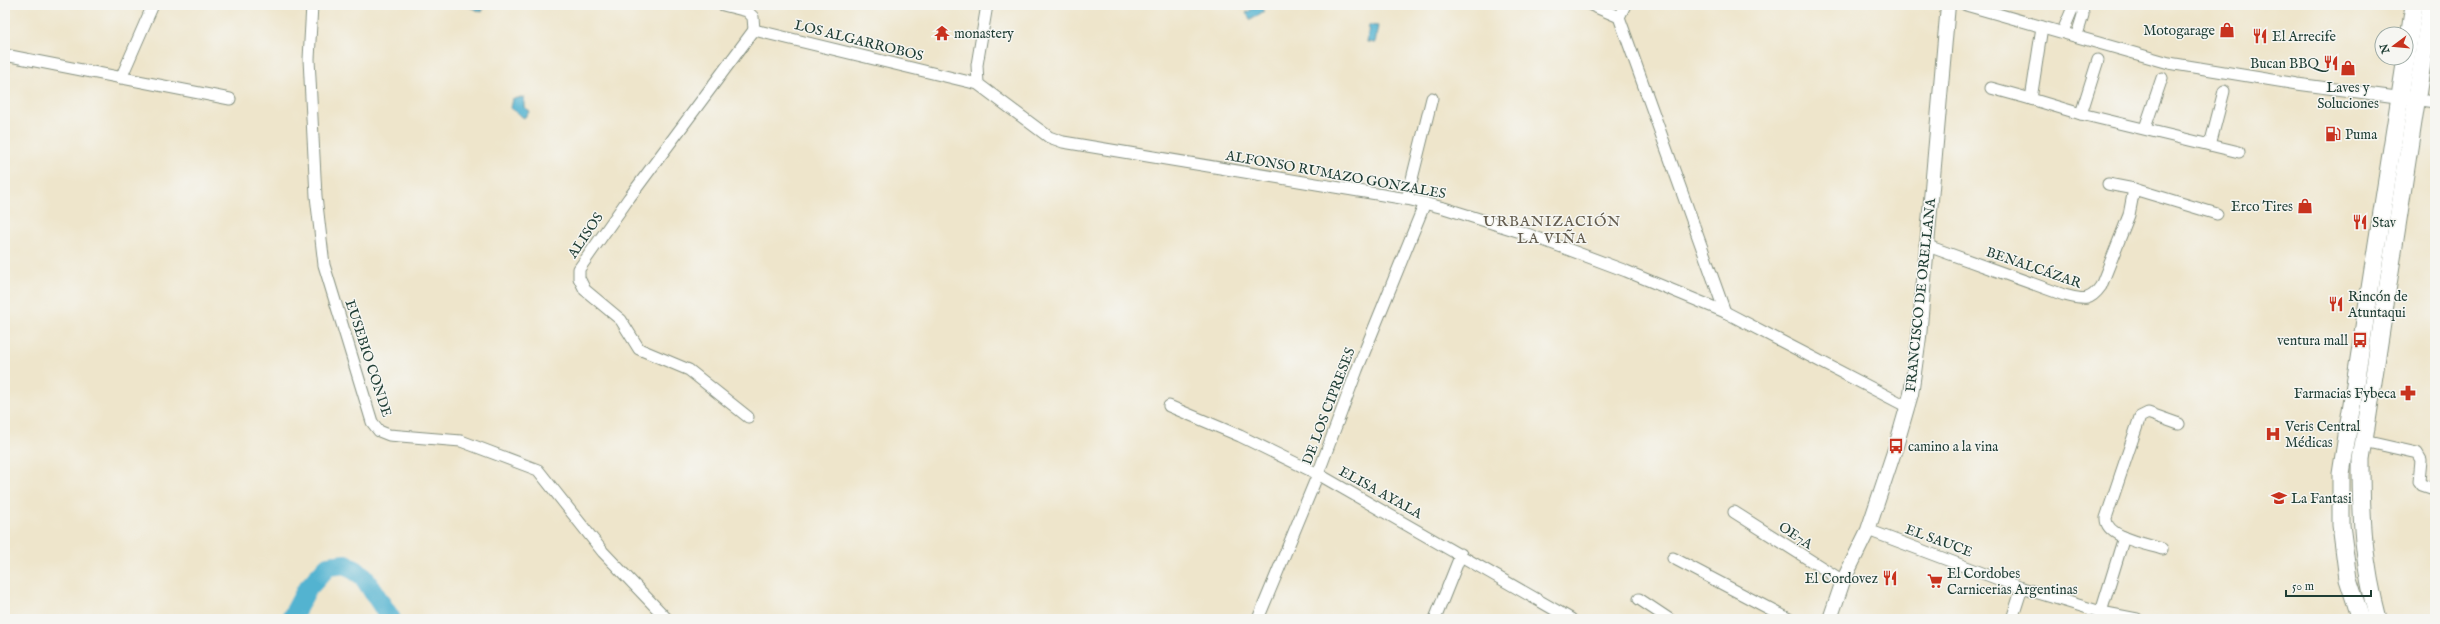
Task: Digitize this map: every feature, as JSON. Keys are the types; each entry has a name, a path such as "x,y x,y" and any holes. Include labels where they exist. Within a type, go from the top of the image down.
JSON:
{"main road":[{"path":"2411,26 2414,5"},
{"path":"2378,619 2367,580 2361,516 2361,460 2431,5"},
{"path":"2361,619 2348,579 2341,525 2341,474 2405,66"}],"street":[{"path":"121,78 153,5"},
{"name":"EUSEBIO CONDE","path":"312,5 309,59 316,196 324,266 372,422 379,431 388,435 461,441 538,470 603,552 667,619"},
{"path":"723,5 750,14 753,17 754,30"},
{"path":"978,84 977,65 987,5"},
{"path":"1591,5 1619,17 1725,312"},
{"path":"1619,17 1626,5"},
{"name":"FRANCISCO DE ORELLANA","path":"1830,619 1843,581 1868,530 1908,406 1918,337 1925,245 1948,5"},
{"path":"1966,5 2042,27 2063,31 2169,63 2290,83 2435,102"},
{"path":"2063,31 2074,5"},
{"path":"2077,35 2083,15 2082,5"},
{"path":"2031,99 2042,27"},
{"name":"LOS ALGARROBOS","path":"754,30 978,84"},
{"name":"ALISOS","path":"748,416 689,370 639,349 621,320 585,290 579,278 580,269 629,198 754,30"},
{"path":"5,55 230,99"},
{"path":"2081,114 2098,60"},
{"path":"2145,128 2162,78"},
{"name":"ALFONSO RUMAZO GONZALES","path":"978,84 1049,137 1063,142 1425,202 1527,234 1626,271 1725,312 1908,406"},
{"path":"1991,88 2081,114 2145,128 2239,152"},
{"path":"2210,145 2224,91"},
{"path":"1407,199 1432,98"},
{"path":"2108,184 2134,189 2217,214"},
{"name":"BENALCÁZAR","path":"1925,245 2064,295 2084,299 2093,296 2101,286 2129,215 2134,189"},
{"name":"DE LOS CIPRESES","path":"1258,619 1318,474 1357,370 1425,202"},
{"name":"ELISA AYALA","path":"1169,406 1240,436 1318,474 1461,554 1571,619"},
{"path":"2162,549 2124,537 2109,529 2106,524 2106,518 2140,417 2148,413 2179,424"},
{"path":"2364,441 2418,453 2421,460 2418,481 2422,485 2431,488"},
{"name":"OE7A","path":"1734,512 1843,581"},
{"name":"EL SAUCE","path":"1868,530 2022,588 2101,612 2137,619"},
{"path":"2101,612 2124,537"},
{"path":"1435,619 1461,554"},
{"path":"1673,558 1789,619"},
{"path":"2012,619 2022,588"},
{"path":"1639,599 1669,619"}],"water":[{"path":"465,5 484,5 482,12"},
{"path":"1258,5 1261,5 1264,11 1251,20 1246,13"},
{"path":"1369,25 1378,26 1375,43 1367,42"},
{"path":"524,97 524,107 530,111 524,118 510,108 512,99"}],"waterway":[{"path":"291,619 307,589 328,566 346,564 363,576 391,619"}],"place":[{"name":"Motogarage","path":"2227,30"},
{"name":"monastery","path":"942,33"},
{"name":"El Arrecife","path":"2260,36"},
{"name":"Bucan BBQ","path":"2331,63"},
{"name":"Laves y Soluciones","path":"2348,68"},
{"name":"Puma","path":"2333,134"},
{"name":"Erco Tires","path":"2305,206"},
{"name":"Stav","path":"2360,222"},
{"name":"Rincón de Atuntaqui","path":"2336,304"},
{"name":"ventura mall","path":"2360,340"},
{"name":"Farmacias Fybeca","path":"2408,393"},
{"name":"Veris Central Médicas","path":"2273,434"},
{"name":"camino a la vina","path":"1896,446"},
{"name":"La Fantasi","path":"2279,498"},
{"name":"El Cordovez","path":"1890,578"},
{"name":"El Cordobes Carnicerias Argentinas","path":"1935,581"}],"district":[{"name":"URBANIZACIÓN LA VIÑA","path":"1552,230"}]}
